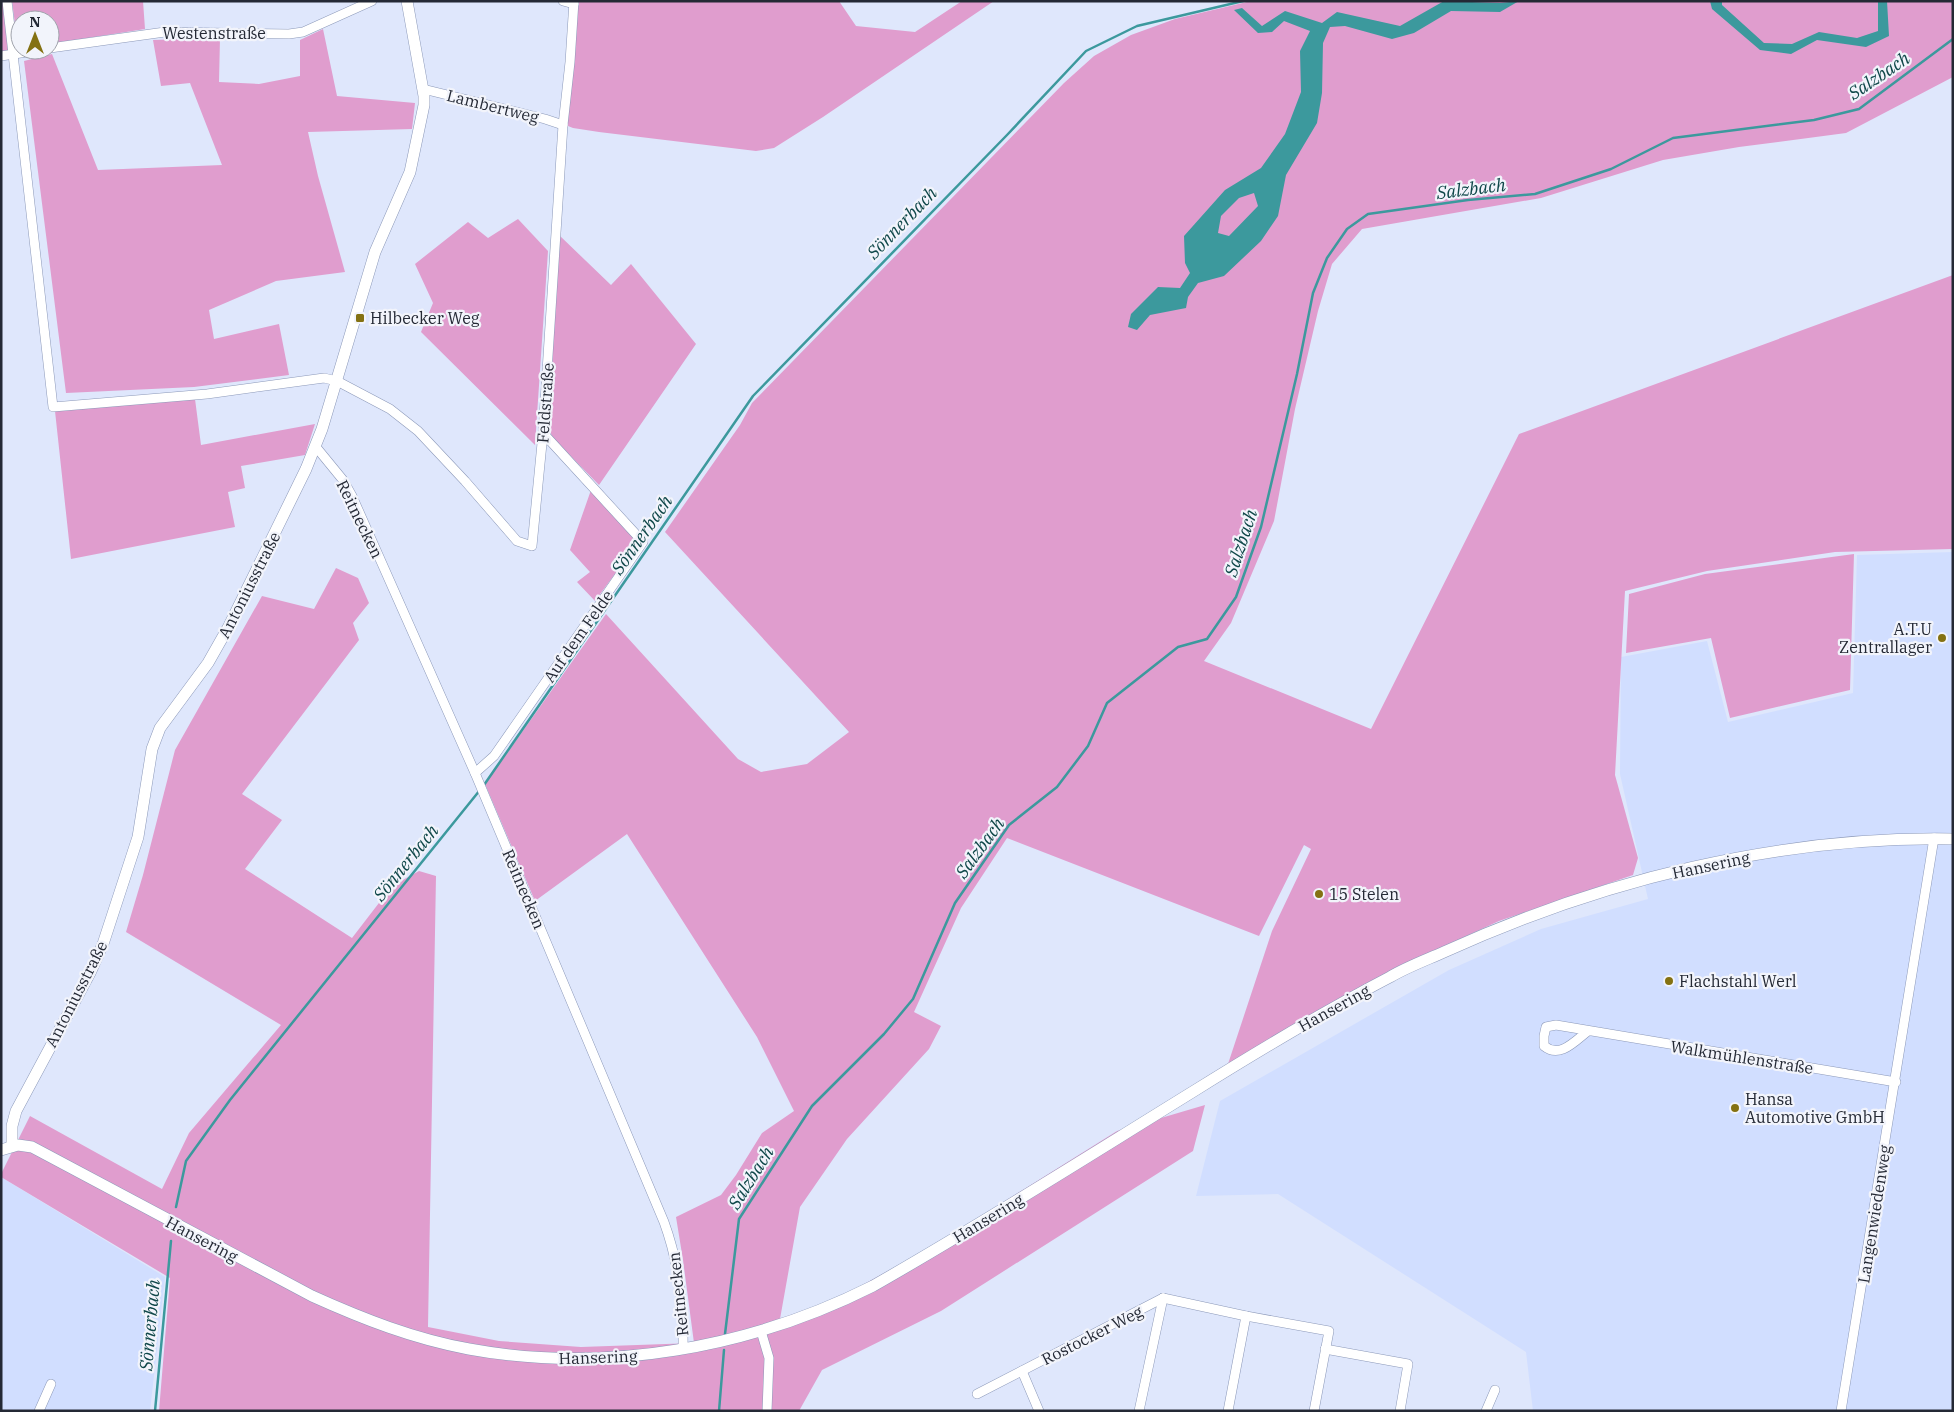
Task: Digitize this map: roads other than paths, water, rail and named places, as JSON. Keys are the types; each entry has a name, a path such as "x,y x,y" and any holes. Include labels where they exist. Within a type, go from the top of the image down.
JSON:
{"street":[{"path":"8,1 10,22"},
{"name":"Westenstraße","path":"60,47 165,32 289,34 303,32 372,1"},
{"name":"Antoniusstraße","path":"6,1148 16,1111 90,973 103,944 138,837 152,749 160,728 208,663 225,633 316,447 375,252 410,172 424,105 423,89 407,1"},
{"path":"563,1 574,3"},
{"name":"Feldstraße","path":"337,381 390,408 418,431 517,541 532,546 543,433 563,125 574,3"},
{"path":"14,60 54,407 207,394 324,378 337,381"},
{"name":"Lambertweg","path":"423,89 563,125"},
{"name":"Auf dem Felde","path":"477,778 643,542 543,433"},
{"name":"Reitnecken","path":"316,447 343,480 352,496 477,778 670,1237 678,1267 684,1327 683,1349"},
{"name":"Hansering","path":"6,1148 32,1148 275,1278 352,1314 394,1330 469,1349 547,1358 586,1359 639,1356 683,1349 761,1331 830,1307 873,1286 1303,1024 1392,976 1508,924 1577,899 1628,884 1757,855 1847,843 1934,838 1953,839"},
{"name":"Langenwiedenweg","path":"1841,1411 1896,1082 1934,838"},
{"name":"Walkmühlenstraße","path":"1588,1031 1559,1051 1550,1051 1544,1046 1546,1027 1556,1025 1896,1082"},
{"path":"1139,1411 1163,1298 1329,1331 1314,1411"},
{"name":"Rostocker Weg","path":"977,1394 1163,1298"},
{"path":"1228,1411 1246,1316"},
{"path":"761,1331 769,1358 768,1411"},
{"path":"1326,1349 1408,1364 1400,1411"},
{"name":"Rostocker Weg","path":"1022,1371 1039,1411"},
{"path":"39,1411 51,1384"},
{"path":"1486,1411 1495,1390"}],"waterway":[{"name":"Sönnerbach","path":"484,785 753,396 1086,51 1137,26 1243,1"},
{"name":"Salzbach","path":"725,1334 739,1219 812,1106 884,1034 913,999 955,903 1009,825 1057,787 1088,746 1107,703 1178,647 1207,639 1236,597 1261,527 1297,374 1313,293 1327,258 1347,229 1368,214 1468,200 1535,194 1611,169 1673,138 1814,120 1859,109 1953,39"},
{"name":"Sönnerbach","path":"176,1207 186,1161 230,1100 480,790"},
{"name":"Sönnerbach","path":"155,1411 171,1241"},
{"name":"Salzbach","path":"719,1411 724,1350"}],"place":[{"name":"Hilbecker Weg","path":"360,318"},
{"name":"A.T.U Zentrallager","path":"1942,638"},
{"name":"15 Stelen","path":"1319,894"},
{"name":"Flachstahl Werl","path":"1669,981"},
{"name":"Hansa Automotive GmbH","path":"1735,1108"}]}
